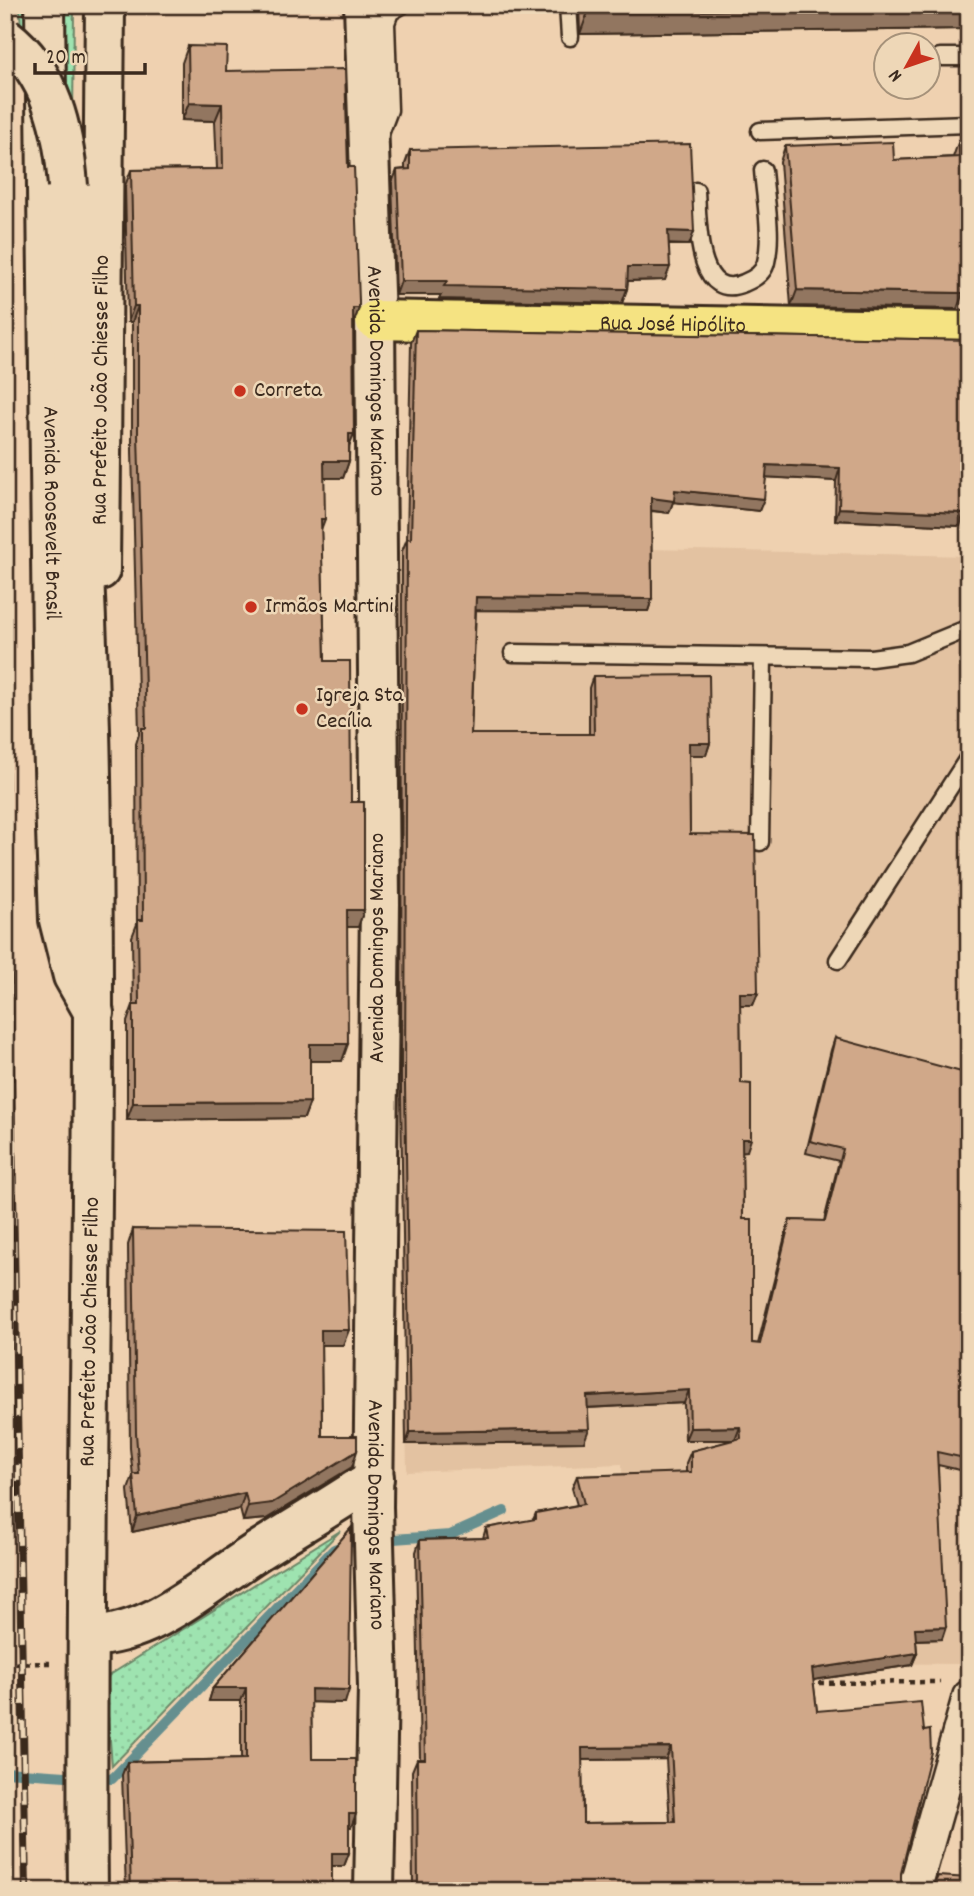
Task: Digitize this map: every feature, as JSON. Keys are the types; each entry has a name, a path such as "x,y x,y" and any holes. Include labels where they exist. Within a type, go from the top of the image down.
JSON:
{"main road":[{"name":"Avenida Roosevelt Brasil","path":"45,5 52,738 59,919 73,976 94,1013"},
{"name":"Rua Prefeito João Chiesse Filho","path":"91,772 99,717 106,5"},
{"name":"Avenida Domingos Mariano","path":"364,5 375,320 380,904 373,1492 378,1686 374,1891"},
{"name":"Rua Prefeito João Chiesse Filho","path":"5,37 18,47 48,94 60,121 66,151 91,772 94,1013 87,1650 88,1891"},
{"name":"Rua José Hipólito","path":"375,320 969,331"},
{"path":"87,1650 112,1636 145,1625 373,1492"}],"street":[{"path":"914,1891 969,1697"}],"lane":[{"path":"369,157 387,120 386,23 390,12 402,5"},
{"path":"568,5 570,37"},
{"path":"942,57 969,57"},
{"path":"760,131 969,124"},
{"path":"696,191 704,264 716,280 733,286 742,285 761,272 767,259 763,170"},
{"path":"513,653 763,657 892,655 928,646 969,628"},
{"path":"761,842 763,657"},
{"path":"838,960 969,757"}],"path":[{"path":"5,1664 87,1650"},
{"path":"806,1683 942,1682"}],"shaded area":[{"path":"647,549 969,556 969,1635 963,1664 627,1661 622,1464 407,1472 391,551"}],"green space":[{"path":"20,5 74,5 73,127 21,35"},
{"path":"340,1531 112,1766 105,1678"}],"building":[{"path":"588,5 969,5 969,7 588,12"},
{"path":"188,46 227,47 226,71 345,69 348,167 354,167 359,301 359,308 353,308 354,434 349,434 349,461 324,461 325,519 321,519 325,661 350,661 351,802 364,802 364,910 347,910 348,1044 310,1044 310,1102 133,1103 133,1005 139,1005 138,920 143,920 142,728 146,728 138,434 138,306 134,306 131,170 223,169 222,104 189,103"},
{"path":"959,140 969,140 969,233 961,233 963,293 797,290 785,146 893,142 894,160 960,157"},
{"path":"690,144 694,232 668,231 670,267 628,267 627,289 444,286 447,281 401,281 397,170 410,169 410,150"},
{"path":"416,330 969,340 969,447 964,513 839,508 840,468 767,465 764,499 675,490 674,501 651,498 652,599 476,597 471,734 594,734 593,676 709,675 710,743 689,743 690,834 755,835 758,993 740,993 741,1083 751,1084 751,1139 742,1139 743,1219 752,1219 752,1343 760,1344 790,1220 825,1221 843,1149 810,1141 835,1038 969,1074 969,1274 962,1301 969,1303 969,1459 937,1452 946,1627 915,1628 917,1653 812,1669 817,1711 921,1702 924,1731 930,1730 931,1752 901,1873 901,1884 908,1891 418,1891 417,1759 425,1759 420,1540 488,1538 486,1528 536,1519 536,1513 584,1504 577,1476 691,1472 691,1451 741,1438 740,1427 690,1428 689,1390 587,1396 589,1429 410,1432 405,1084 407,538 411,539","holes":["671,1747 675,1822 583,1823 582,1748"]},
{"path":"133,1229 346,1231 349,1330 321,1330 322,1436 357,1436 357,1451 272,1503 248,1506 245,1493 137,1516 133,1474 139,1474"},
{"path":"351,1528 349,1690 311,1689 312,1759 356,1759 356,1814 349,1814 349,1853 332,1853 332,1891 131,1891 127,1762 246,1759 246,1688 213,1688"},
{"path":"938,1876 969,1878 969,1891 931,1891"}],"waterway":[{"path":"5,1772 112,1779 334,1549 351,1542 450,1535 504,1511"}],"railway":[{"path":"5,761 26,1891"}],"place":[{"name":"Correta","path":"240,391"},
{"name":"Irmãos Martini","path":"251,607"},
{"name":"Igreja Sta Cecília","path":"302,709"}]}
